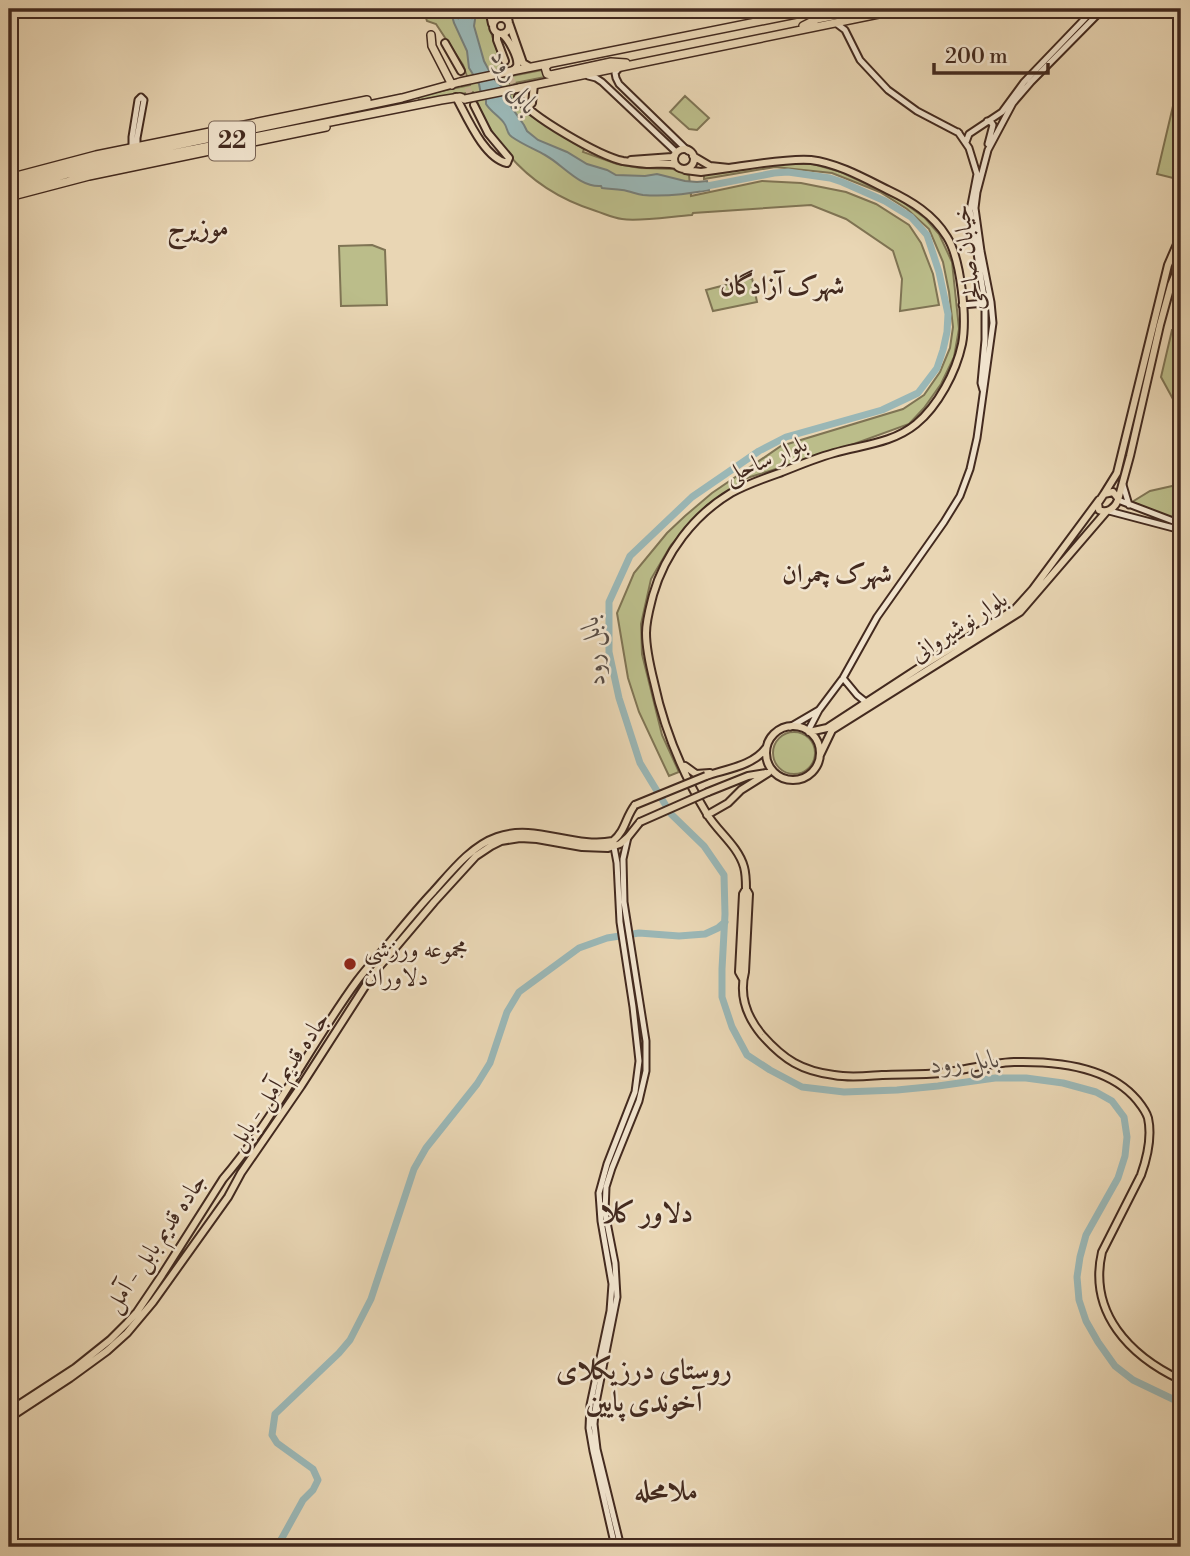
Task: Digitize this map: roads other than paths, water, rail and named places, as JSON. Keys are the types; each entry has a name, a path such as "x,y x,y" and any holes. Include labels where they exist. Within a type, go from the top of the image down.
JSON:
{"highway":[{"path":"432,35 432,46 456,84 821,9"},
{"path":"795,31 824,18 870,9"},
{"path":"460,97 519,88 903,9"},
{"path":"550,64 545,69 550,75 611,62 635,64"},
{"name":"22","path":"9,184 20,178 134,145 190,139 456,84"},
{"name":"22","path":"9,191 460,97"},
{"path":"57,168 134,145 190,139"},
{"path":"9,178 20,178"},
{"path":"9,197 38,185"}],"main road":[{"path":"489,9 497,31 506,36 510,43 517,64 512,71"},
{"path":"506,9 523,63 532,67"},
{"path":"1051,58 1094,9"},
{"path":"1051,58 1104,9"},
{"path":"505,61 497,40 494,21 499,18 509,23"},
{"path":"851,19 849,32 852,43"},
{"path":"497,31 508,30 509,23"},
{"path":"834,23 845,30 860,60 888,90 917,111 969,135"},
{"path":"499,47 503,40 510,43"},
{"path":"445,43 461,71"},
{"name":"خيابان صالحی","path":"818,710 843,678 877,617 960,496 972,459 993,323 975,208 983,169 1003,115 1051,58"},
{"path":"621,66 616,71 615,78 691,153 707,165 729,168"},
{"path":"582,75 598,79 618,97 675,151 674,160 677,165"},
{"path":"527,108 532,101 534,85"},
{"path":"618,97 625,90"},
{"path":"141,97 144,100 134,145 138,100 141,97"},
{"path":"460,97 483,144 501,162 507,163 509,159 488,133 474,105"},
{"path":"518,97 527,108 588,147 611,158 646,164 671,164 685,170 693,163 691,153"},
{"name":"خيابان صالحی","path":"966,142 969,135 987,121 1003,115"},
{"path":"972,160 980,159 987,153 993,125 987,121"},
{"name":"خيابان صالحی","path":"958,132 966,142 977,174 970,210 985,303 981,383 983,390"},
{"path":"626,161 672,157 681,150 691,153"},
{"name":"بلوار ساحلی","path":"685,170 701,172 773,162 812,160 842,169 919,206 939,226 951,244 960,280 964,326 957,360 934,403 918,423 899,435 822,457 731,493 695,521 672,551 652,597 646,634 659,703 675,754 707,815 738,854 744,866 749,894 743,979 744,999 750,1020 782,1056 799,1067 810,1070 846,1076 941,1073 1014,1062 1050,1063 1102,1074 1129,1091 1143,1107 1150,1133 1141,1175 1102,1252 1099,1264 1102,1298 1107,1313 1129,1345 1149,1363 1181,1380"},
{"path":"975,167 980,164 983,169"},
{"path":"1181,219 1181,235 1164,281 1117,473 1099,500 1098,507 1099,510 1181,530"},
{"path":"1107,511 1115,506 1123,484 1160,325 1181,261 1177,255 1172,256"},
{"path":"962,306 985,303"},
{"path":"1117,473 1119,480 1125,475"},
{"path":"1123,484 1129,505"},
{"path":"1104,494 1113,492 1117,499 1129,505 1181,524"},
{"name":"بلوار نوشیروانی","path":"809,732 827,728 1015,609 1099,500"},
{"path":"1133,517 1130,513 1132,510 1142,509"},
{"name":"بلوار نوشیروانی","path":"820,755 832,730 1020,612 1107,511"},
{"path":"843,678 867,703"},
{"path":"809,732 818,710"},
{"path":"613,844 622,833 635,805 706,776 752,761 761,755 780,730 818,710"},
{"path":"813,724 821,729"},
{"path":"623,922 624,850 628,837 640,822 748,776 768,773 792,780 806,777 817,766 820,755 817,742 809,732 790,727"},
{"path":"767,746 768,761 776,774"},
{"path":"675,754 687,769 696,774 730,768"},
{"path":"707,815 768,773"},
{"name":"جاده قدیم بابل - آمل","path":"9,1412 75,1368 110,1340 137,1312 357,981 452,870 487,841 509,833 613,844"},
{"path":"613,844 628,837"},
{"name":"جاده قدیم آمل - بابل","path":"9,1418 96,1359 127,1334 228,1197 241,1173 302,1086 373,974 476,856 501,841 520,838 582,847 602,848 613,844"},
{"path":"613,844 618,863 626,943 646,1041 646,1071 639,1101 606,1187 606,1212 615,1264 617,1297 594,1416 597,1449 621,1547"},
{"path":"615,1547 593,1451 589,1418 610,1311 612,1284 599,1194 607,1164 635,1092 639,1069 633,983"},
{"path":"223,1179 221,1190 225,1191 241,1173"},
{"path":"194,1226 213,1203 217,1206 214,1215"}],"water":[{"path":"450,9 455,9 458,17 460,9 463,9 472,18 475,9 476,13 474,26 484,61 493,78 508,93 512,100 510,105 527,131 538,140 616,175 657,174 685,181 707,181 709,190 651,196 593,186 512,137 481,94 479,84 469,68 467,51"}],"waterway":[{"name":"بابل رود","path":"702,187 788,172 830,178 885,201 911,217 927,235 948,314 947,332 937,368 918,393 882,410 786,437 759,451 692,497 630,556 609,602 609,652 619,698 640,763 671,814 704,846 724,875 722,997 732,1027 747,1055 802,1087 844,1092 897,1090 995,1078 1026,1078 1063,1083 1096,1092 1112,1101 1124,1117 1127,1137 1125,1156 1118,1178 1086,1235 1077,1277 1079,1300 1086,1321 1115,1366 1133,1380 1181,1403"},
{"path":"277,1547 303,1500 318,1480 313,1469 277,1443 272,1435 275,1414 350,1340 371,1299 414,1169 426,1148 477,1084 490,1063 507,1012 519,992 579,948 607,938 639,933 679,936 705,934 725,922"},
{"path":"268,1547 285,1534"}],"tunnel":[{"path":"505,61 518,97"},
{"path":"461,71 474,105"}],"place":[{"name":"مجموعه ورزشی دلاوران","path":"350,964"}],"district":[{"name":"موزیرج","path":"198,228"},
{"name":"شهرک آزادگان","path":"782,286"},
{"name":"شهرک چمران","path":"837,574"},
{"name":"دلاور کلا","path":"647,1213"},
{"name":"روستای درزیکلای آخوندی پایین","path":"644,1386"},
{"name":"ملامحله","path":"666,1491"}]}
